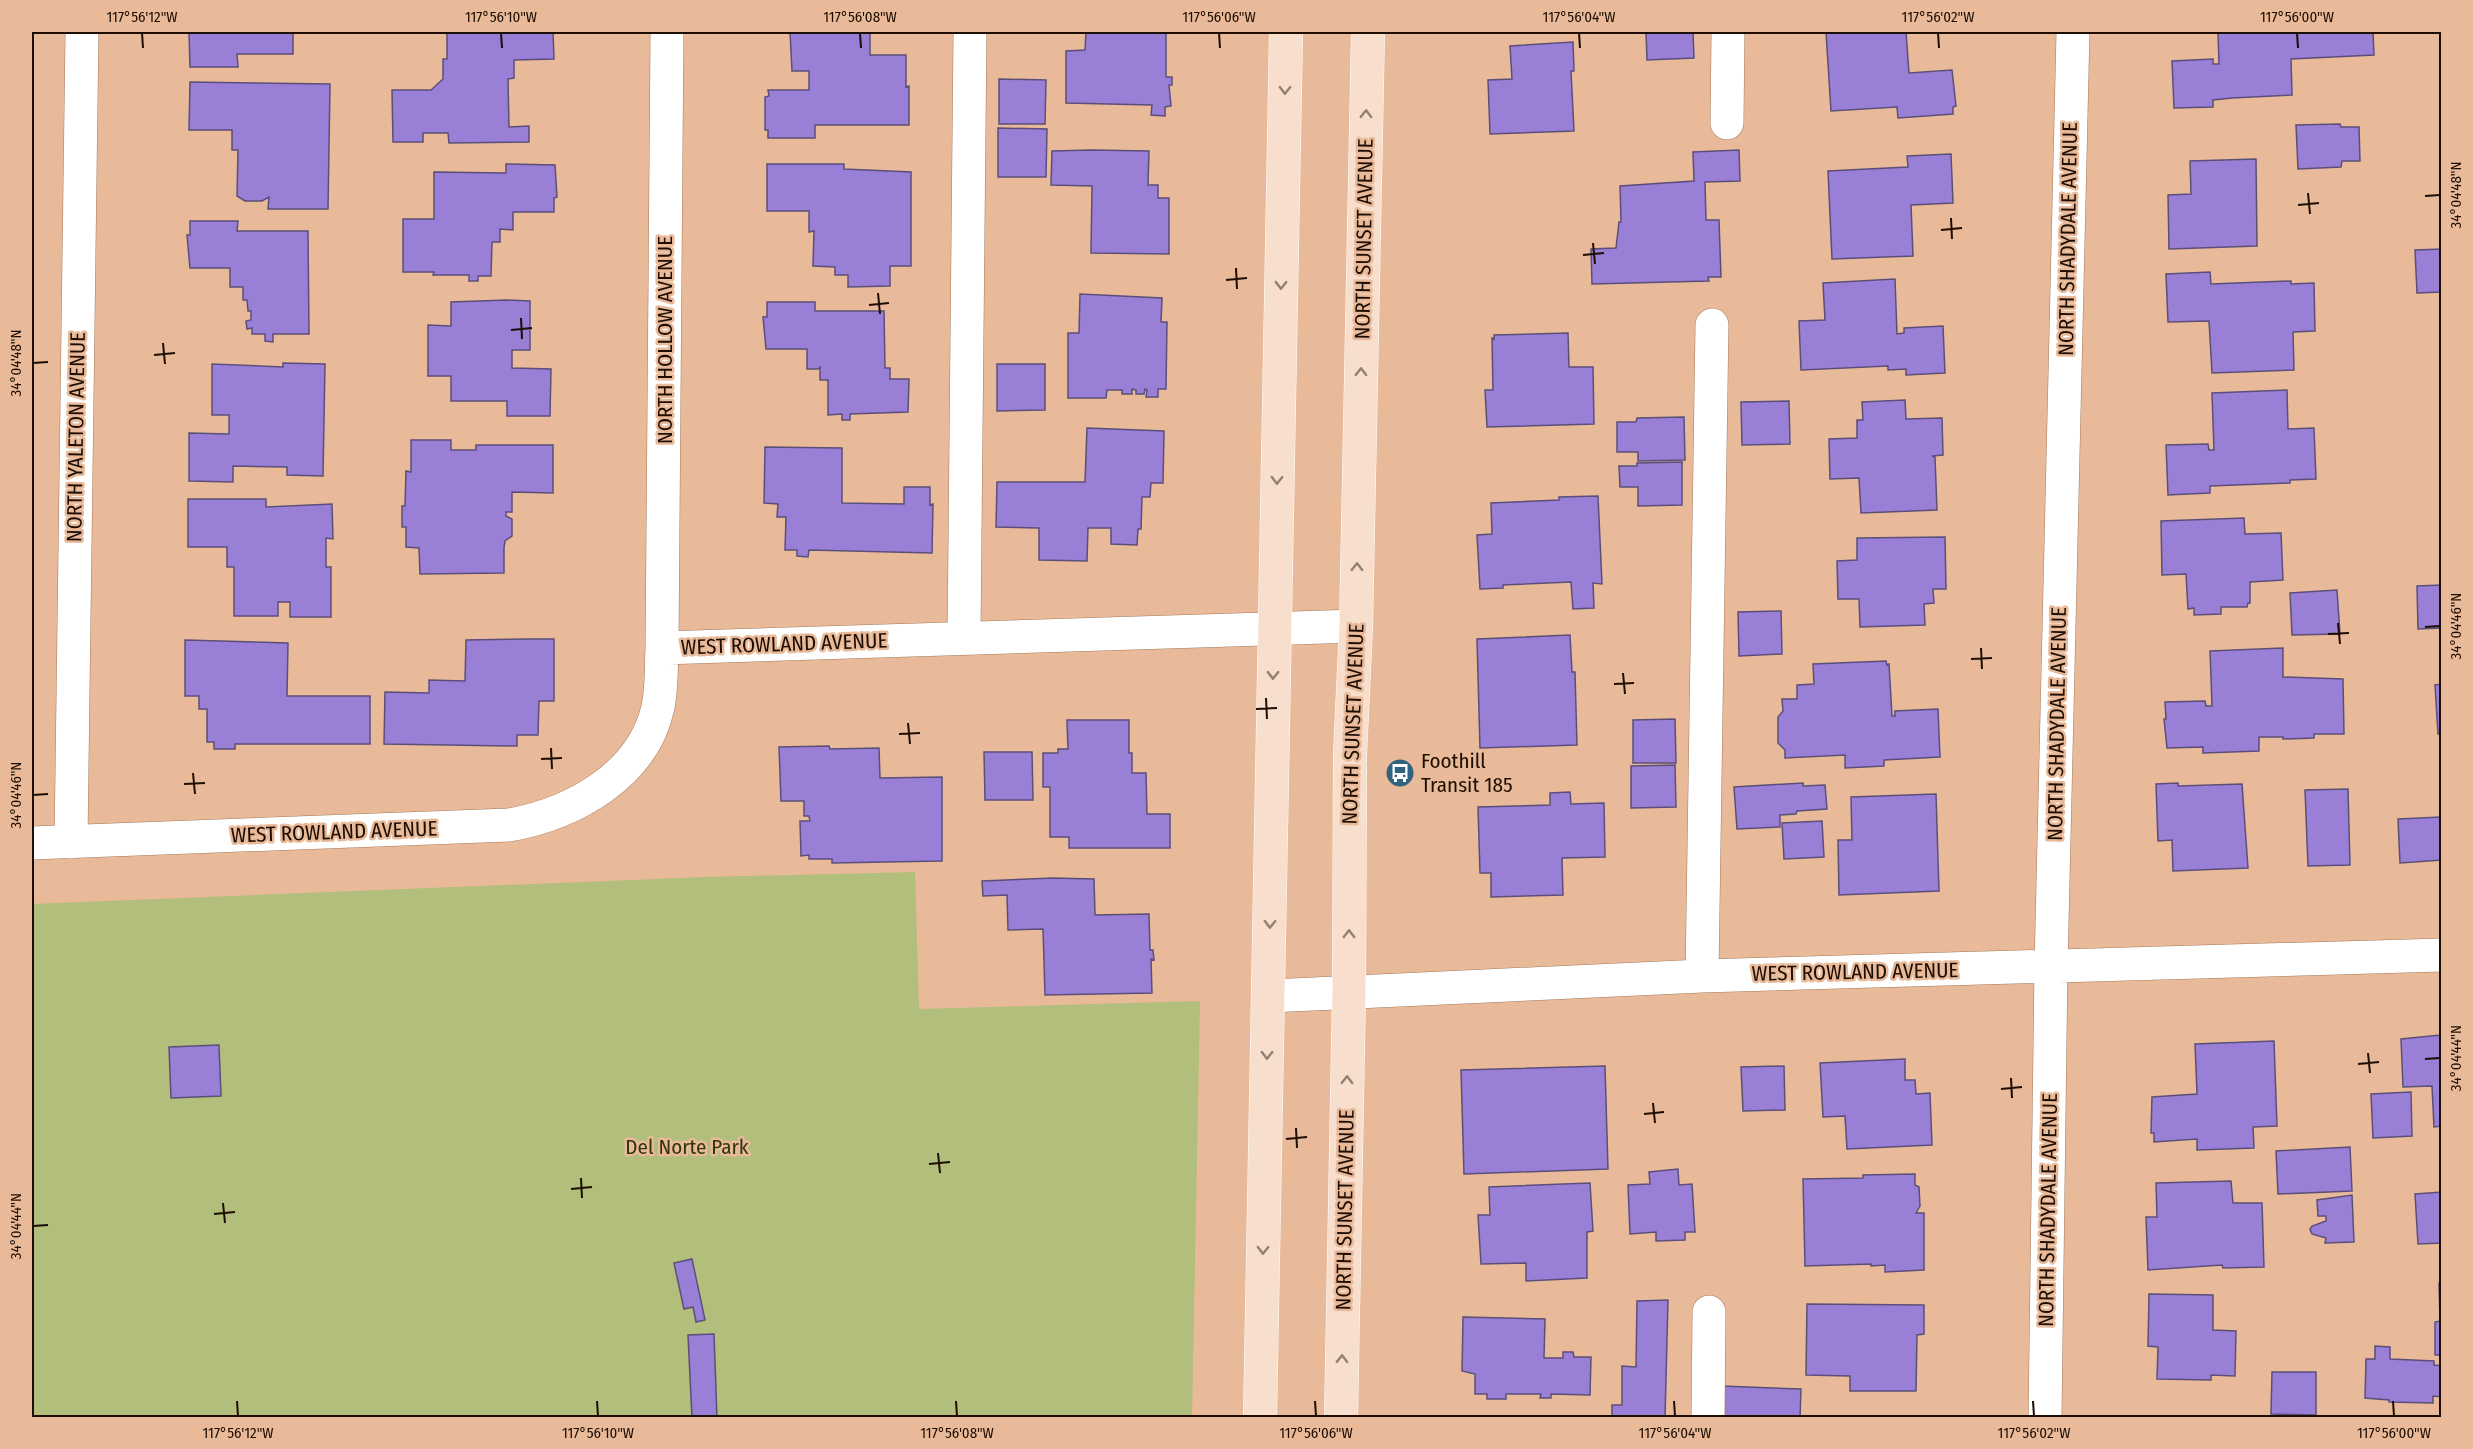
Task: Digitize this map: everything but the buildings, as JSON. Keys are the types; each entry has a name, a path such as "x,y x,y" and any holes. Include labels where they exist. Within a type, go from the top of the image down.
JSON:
{"main road":[{"path":"1260,1418 1286,32"},
{"name":"NORTH SUNSET AVENUE","path":"1341,1418 1349,993 1350,755 1356,626 1368,32"}],"street":[{"name":"NORTH YALETON AVENUE","path":"71,842 82,32"},
{"name":"NORTH HOLLOW AVENUE","path":"662,648 667,32"},
{"path":"964,638 970,32"},
{"path":"1727,123 1728,32"},
{"name":"NORTH SHADYDALE AVENUE","path":"2045,1418 2051,967 2073,32"},
{"path":"1702,976 1712,325"},
{"name":"WEST ROWLAND AVENUE","path":"32,843 475,828 537,820 566,809 605,785 614,778 641,744 657,708 662,648 1356,626"},
{"name":"WEST ROWLAND AVENUE","path":"1269,996 1702,976 2442,956"},
{"path":"1708,1418 1709,1312"}],"green space":[{"name":"Del Norte Park","path":"915,872 919,1009 1200,1001 1192,1417 32,1417 32,904 706,877"}],"place":[{"name":"Foothill Transit 185","path":"1400,773"}]}
